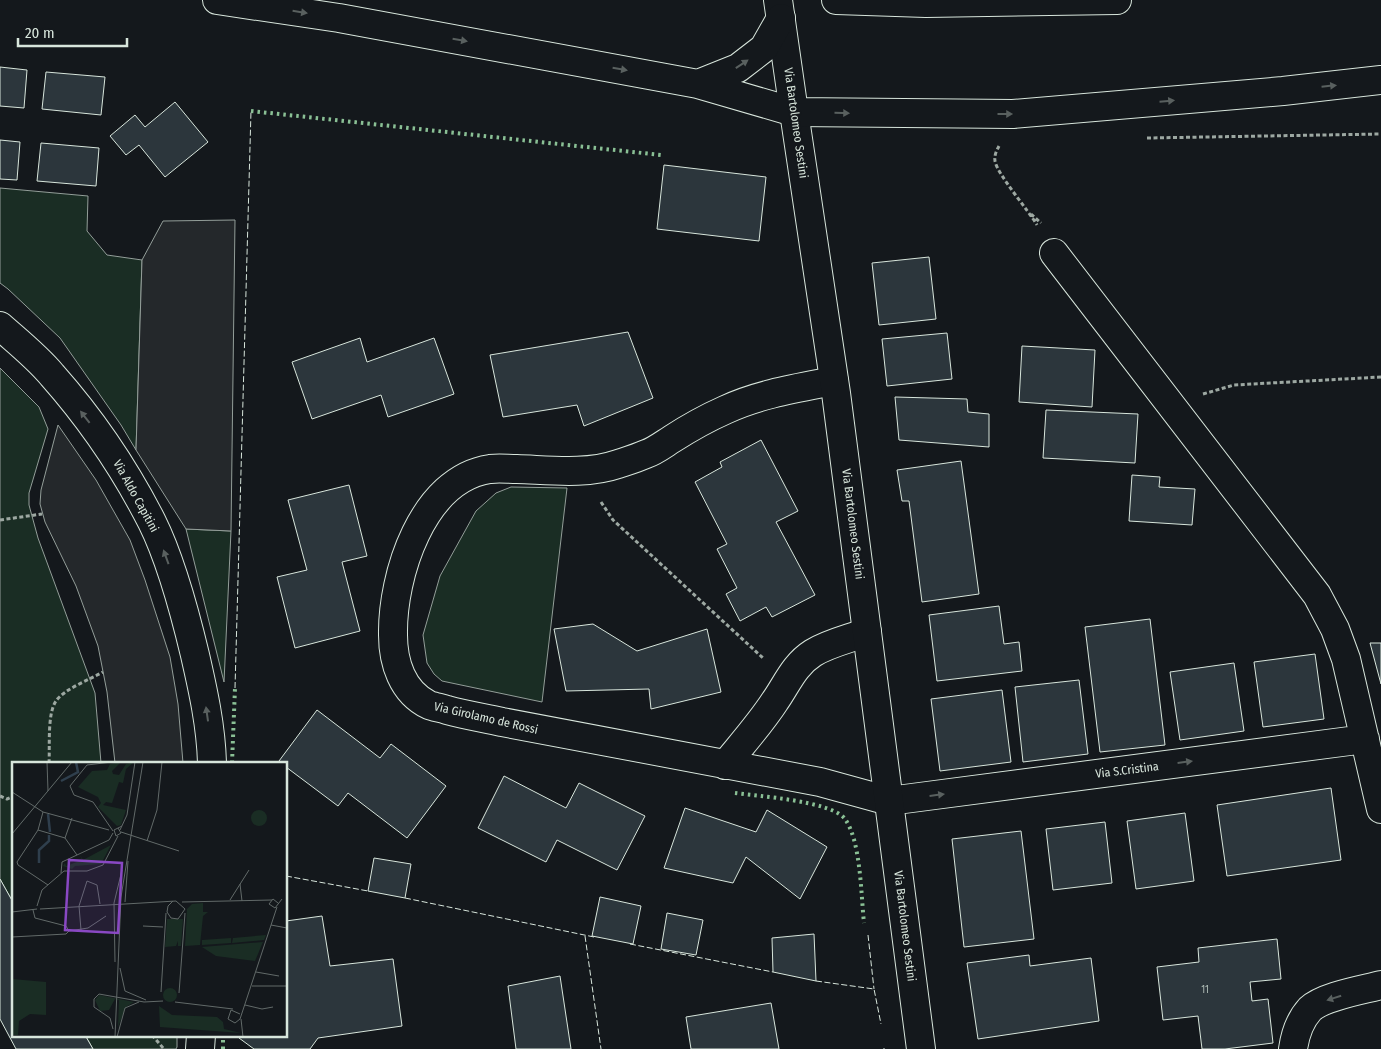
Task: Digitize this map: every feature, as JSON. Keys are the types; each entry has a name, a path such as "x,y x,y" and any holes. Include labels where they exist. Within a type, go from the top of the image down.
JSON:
{"street":[{"path":"218,0 339,18 698,84 794,112 1013,114 1283,91 1381,80"},
{"path":"836,0 876,2 1117,0"},
{"path":"698,84 738,68 764,48 780,9"},
{"name":"Via Bartolomeo Sestini","path":"780,9 834,381 921,1049"},
{"path":"1054,253 1317,595 1335,629 1346,659 1381,810"},
{"name":"Via Aldo Capitini","path":"0,326 52,374 121,467 153,523 177,587 194,649 203,689 212,747 212,762"},
{"name":"Via Girolamo de Rossi","path":"834,381 749,401 726,409 647,454 611,466 580,470 490,469 464,478 441,495 427,512 411,545 395,601 393,623 395,660 402,679 413,693 429,705 502,722 820,782 889,801"},
{"path":"725,765 776,701 798,666 813,653 867,632"},
{"name":"Via S.Cristina","path":"889,801 1364,739"},
{"path":"1293,1049 1296,1034 1303,1019 1317,1004 1381,985"},
{"path":"200,1049 201,1036"}],"path":[{"path":"1146,138 1381,134"},
{"path":"1000,145 995,152 995,161 999,171 1030,214 1054,253"},
{"path":"1173,406 1193,397 1234,385 1381,377"},
{"path":"580,470 613,520 788,680"},
{"path":"0,520 42,514"},
{"path":"50,762 51,718 56,700 66,692 103,672"},
{"path":"0,796 7,799 12,797"},
{"path":"153,1036 164,1049"}],"green space":[{"path":"0,188 88,196 87,231 107,255 142,260 136,450 121,425 60,338 0,283"},
{"path":"0,368 39,407 48,429 29,493 29,505 38,538 95,693 101,762 12,762 12,900 0,879"},
{"path":"511,487 567,488 542,702 442,681 434,674 427,663 423,635 440,576 476,511 496,493"},
{"path":"186,529 231,531 224,682"},
{"path":"86,1036 177,1036 176,1049 93,1049"}],"shaded area":[{"path":"235,220 231,531 186,529 136,450 142,260 163,221"},
{"path":"58,425 96,480 130,540 145,580 170,657 178,704 183,762 115,762 107,692 98,646 76,586 45,522 40,504 41,490"}],"building":[{"path":"0,67 27,70 24,108 0,106"},
{"path":"46,72 105,77 101,115 42,109"},
{"path":"175,102 208,142 165,177 139,145 126,155 110,136 135,115 145,127"},
{"path":"0,140 20,142 17,180 0,179"},
{"path":"41,143 99,148 96,186 37,181"},
{"path":"664,165 766,177 759,241 657,229"},
{"path":"929,257 936,319 879,325 872,263"},
{"path":"628,332 653,398 584,426 577,405 503,417 490,355"},
{"path":"947,333 952,379 887,386 882,339"},
{"path":"360,338 367,362 434,338 454,394 388,417 381,395 312,419 292,362"},
{"path":"1022,346 1095,350 1092,407 1019,402"},
{"path":"895,397 967,399 968,412 989,414 989,447 899,440"},
{"path":"1046,410 1138,414 1135,463 1043,458"},
{"path":"761,440 798,511 776,522 815,595 772,617 766,607 740,621 726,594 737,588 717,549 727,544 695,482 722,467 720,462"},
{"path":"961,461 979,594 922,602 909,501 902,501 897,470"},
{"path":"1132,475 1160,477 1159,487 1195,489 1192,525 1129,521"},
{"path":"349,485 367,556 342,562 360,631 295,648 277,577 307,570 288,500"},
{"path":"999,606 1004,644 1019,642 1022,671 937,681 929,615"},
{"path":"1150,619 1165,745 1100,752 1085,627"},
{"path":"593,624 637,651 707,629 721,692 651,709 649,689 566,691 554,629"},
{"path":"1370,643 1381,643 1381,684"},
{"path":"1315,654 1324,719 1263,727 1254,662"},
{"path":"1234,663 1244,731 1180,740 1170,672"},
{"path":"1079,680 1088,754 1023,762 1015,687"},
{"path":"1002,690 1011,762 940,771 931,699"},
{"path":"317,710 380,758 391,744 446,786 407,838 348,793 338,806 288,768 288,762 279,761"},
{"path":"504,776 566,808 579,783 645,816 617,870 557,840 546,862 478,828"},
{"path":"1331,788 1341,860 1227,876 1217,805"},
{"path":"685,808 756,832 767,810 827,847 800,899 746,857 733,883 664,868"},
{"path":"1185,813 1194,881 1136,889 1127,821"},
{"path":"1105,822 1112,883 1053,890 1046,829"},
{"path":"1021,831 1034,939 964,947 952,839"},
{"path":"374,858 411,864 405,898 368,891"},
{"path":"0,879 12,900 12,1036 86,1036 93,1049 16,1049 0,1019"},
{"path":"600,897 641,906 633,944 592,936"},
{"path":"667,913 703,920 696,955 661,949"},
{"path":"322,916 330,966 393,959 402,1026 318,1038 310,1049 254,1049 239,1038 240,1036 288,1036 288,921"},
{"path":"814,934 816,981 773,972 772,938"},
{"path":"1277,939 1281,979 1250,982 1252,1001 1268,999 1273,1043 1225,1049 1202,1049 1198,1016 1163,1020 1157,967 1199,962 1198,948"},
{"path":"1029,955 1030,966 1091,958 1099,1021 978,1039 967,963"},
{"path":"560,976 571,1049 516,1049 508,986"},
{"path":"771,1003 779,1049 691,1049 686,1017"}],"hedge":[{"path":"251,111 661,155"},
{"path":"232,762 235,688"},
{"path":"735,793 810,804 837,813 845,819 857,854 864,923"},
{"path":"223,1036 223,1049"}],"fence":[{"path":"235,688 251,111"},
{"path":"288,876 368,891"},
{"path":"405,898 594,937"},
{"path":"868,935 874,989"},
{"path":"585,936 601,1049"},
{"path":"630,944 773,972"},
{"path":"816,981 874,989 881,1024"}]}
